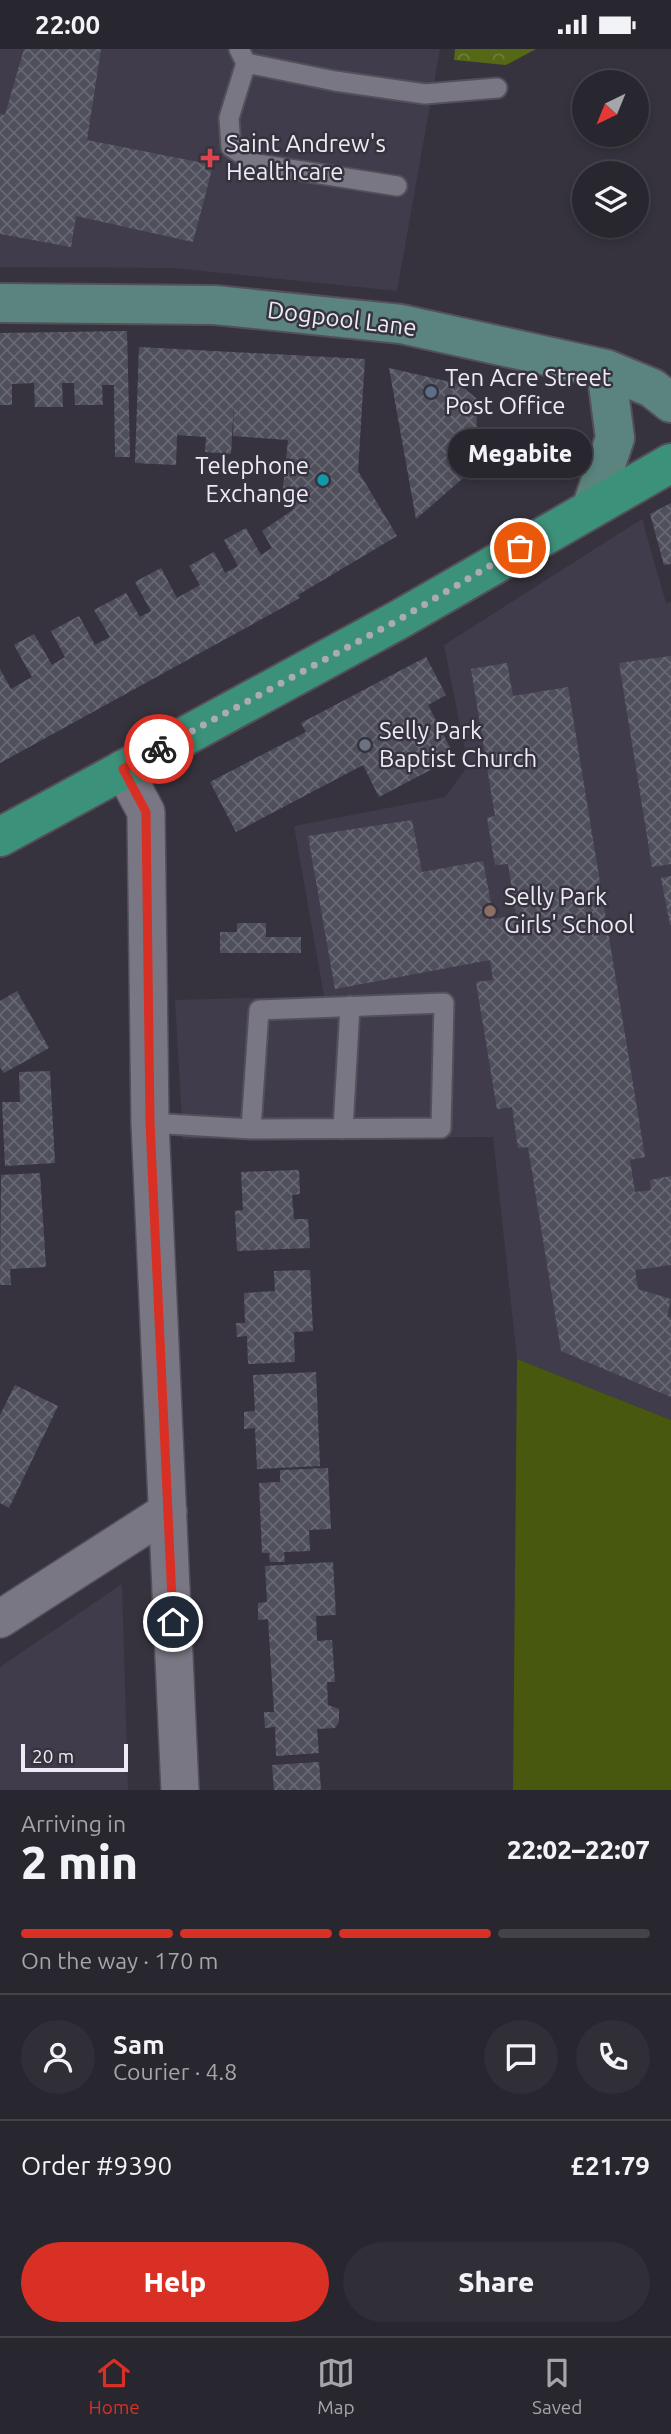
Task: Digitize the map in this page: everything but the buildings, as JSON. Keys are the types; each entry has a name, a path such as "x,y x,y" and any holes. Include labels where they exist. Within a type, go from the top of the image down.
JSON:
{"main road":[{"path":"0,837 400,619 592,506 671,463"}],"street":[{"name":"Dogpool Lane","path":"0,303 215,305 401,324 606,369 652,387 671,403"},
{"path":"592,506 615,438 606,369"},
{"path":"123,769 146,812 150,1123 180,1790"},
{"path":"0,1619 168,1511"}],"lane":[{"path":"397,187 257,164 231,147 229,118 243,56 335,81 425,94 497,88"},
{"path":"150,1123 251,1129 441,1128 444,1003 258,1010 251,1129"},
{"path":"342,1129 350,1006"}],"shaded area":[{"name":"Saint Andrew's Healthcare","path":"0,49 440,49 397,291 174,268 0,267"},
{"name":"Selly Park Girls' School","path":"642,519 666,603 671,602 671,1420 517,1359 493,1137 183,1139 175,1000 324,996 294,826 445,797 468,766 444,645"},
{"path":"122,1584 128,1790 0,1790 0,1667"}],"green space":[{"path":"455,49 536,49 506,65 454,60"},
{"path":"517,1359 671,1420 671,1790 513,1790"}],"way so far":[{"path":"159,749 400,619 520,548"}],"place":[{"name":"Saint Andrew's Healthcare","path":"210,158"},
{"name":"Ten Acre Street Post Office","path":"431,392"},
{"name":"Telephone Exchange","path":"323,480"},
{"name":"Megabite","path":"520,548"},
{"name":"Selly Park Baptist Church","path":"365,745"},
{"name":"Selly Park Girls' School","path":"490,911"}],"route":[{"path":"159,749 123,769 146,812 150,1123 173,1622"}]}
